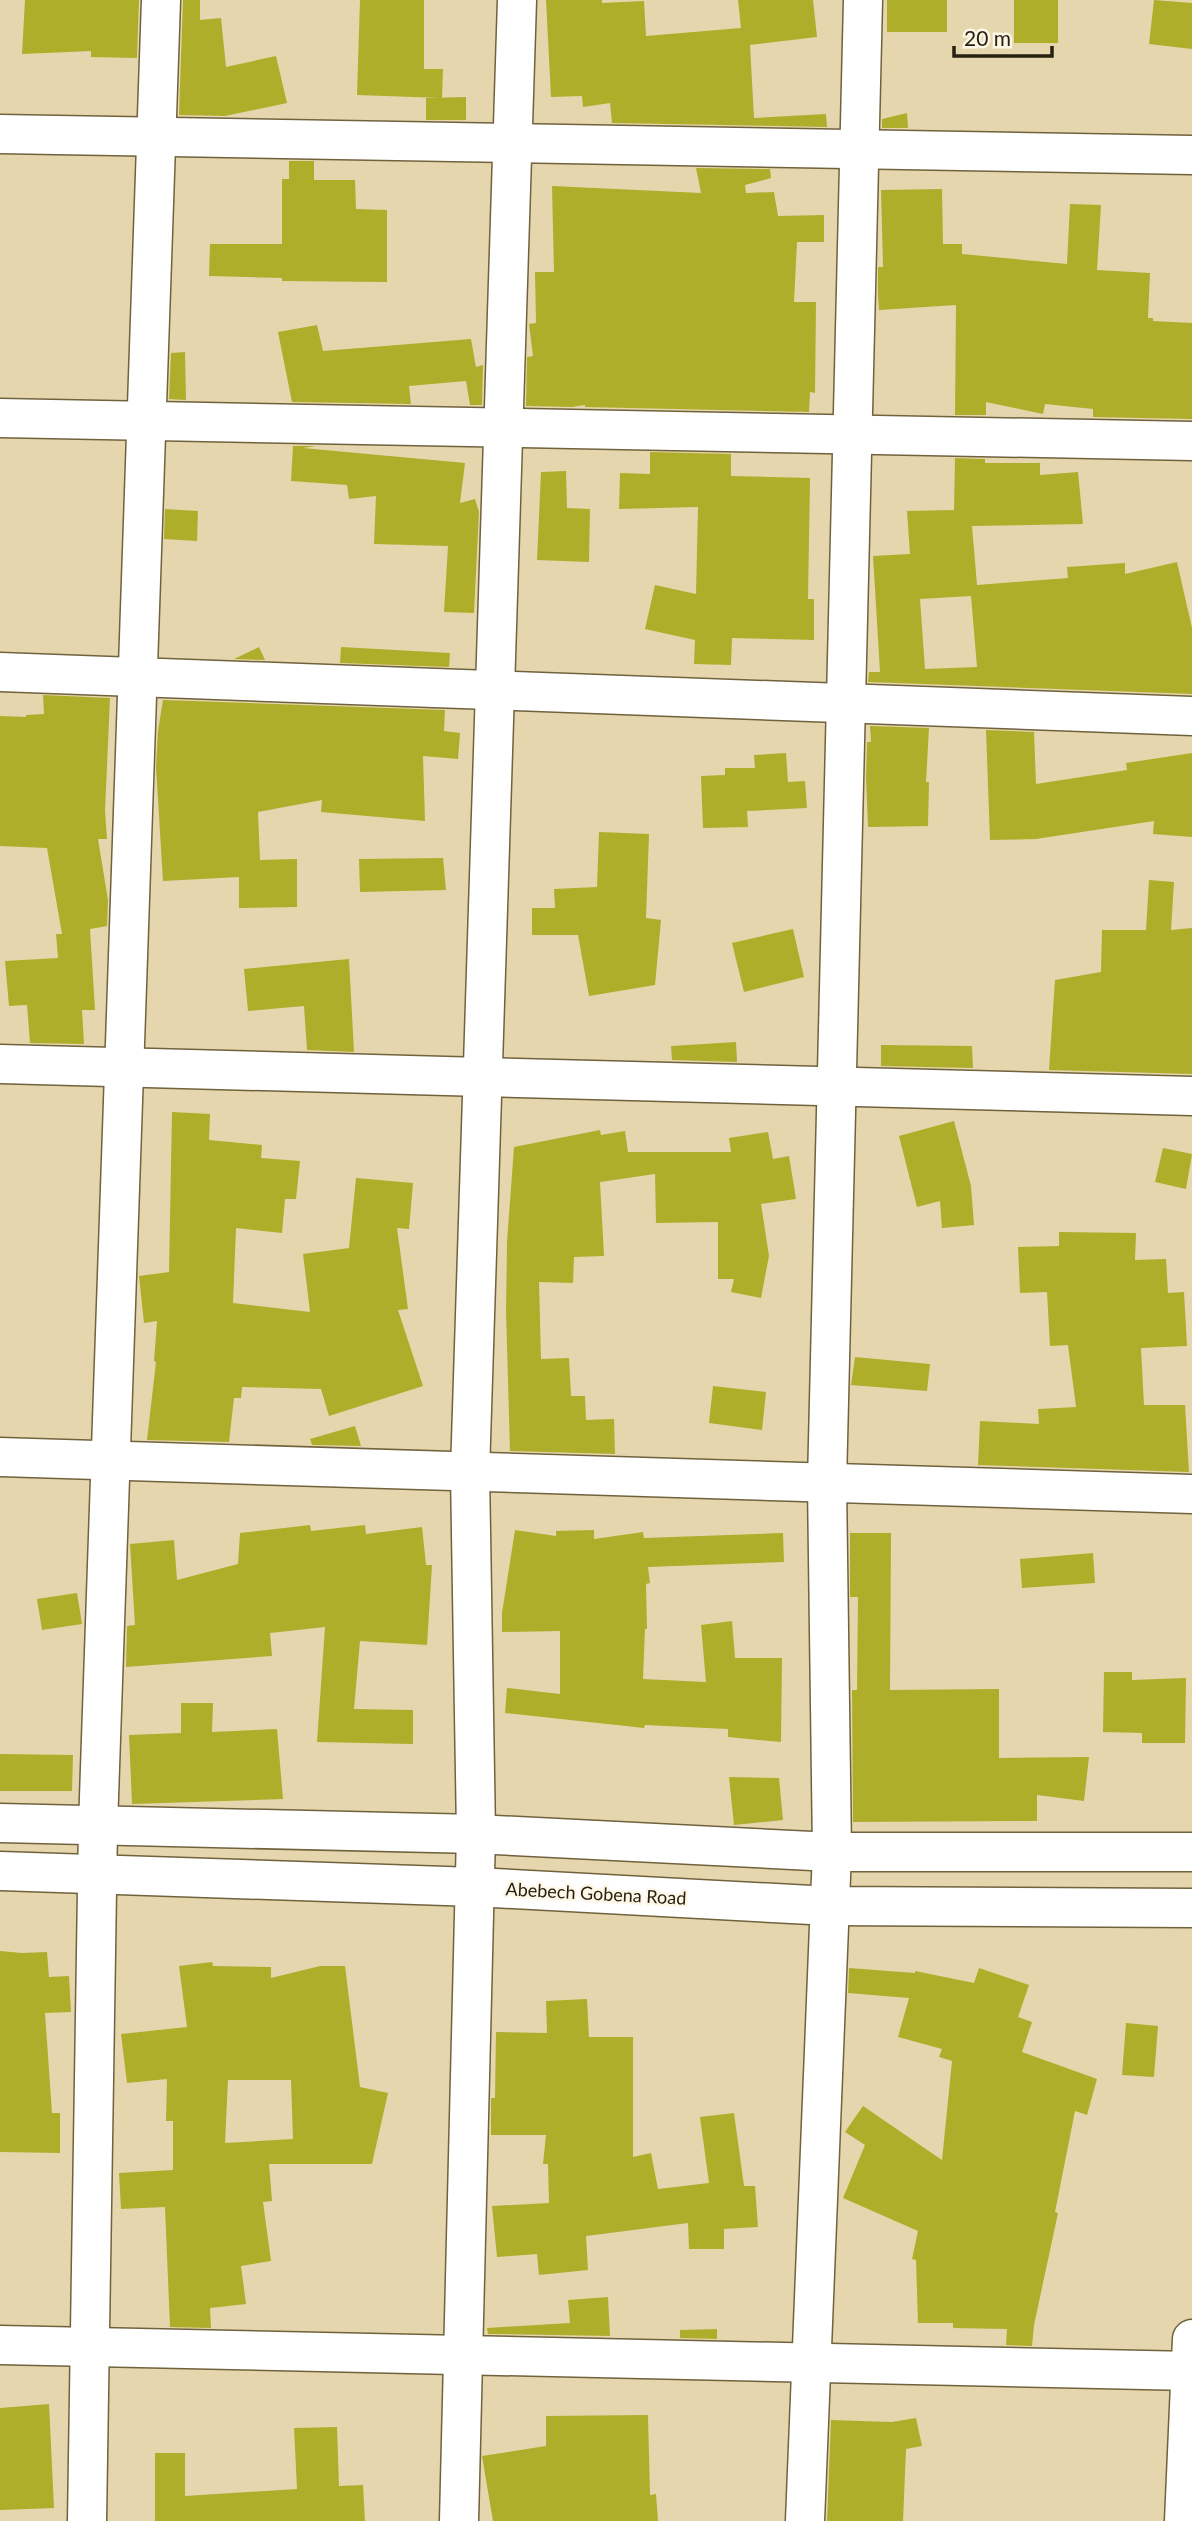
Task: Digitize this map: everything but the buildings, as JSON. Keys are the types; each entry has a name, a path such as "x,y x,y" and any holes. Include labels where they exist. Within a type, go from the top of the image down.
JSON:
{"street":[{"path":"87,2521 98,1826 161,0"},
{"path":"459,2521 476,1835 470,1472 517,0"},
{"path":"805,2521 832,1852 827,1483 863,0"},
{"path":"0,134 1192,155"},
{"path":"0,418 1192,441"},
{"path":"0,672 1192,716"},
{"path":"0,1064 1192,1096"},
{"path":"0,1457 1192,1494"},
{"path":"0,1824 476,1835 832,1852 1192,1852"},
{"name":"Abebech Gobena Road","path":"0,1871 475,1887 830,1906 1192,1908"},
{"path":"0,2345 811,2362 1191,2360 1184,2521"}]}
